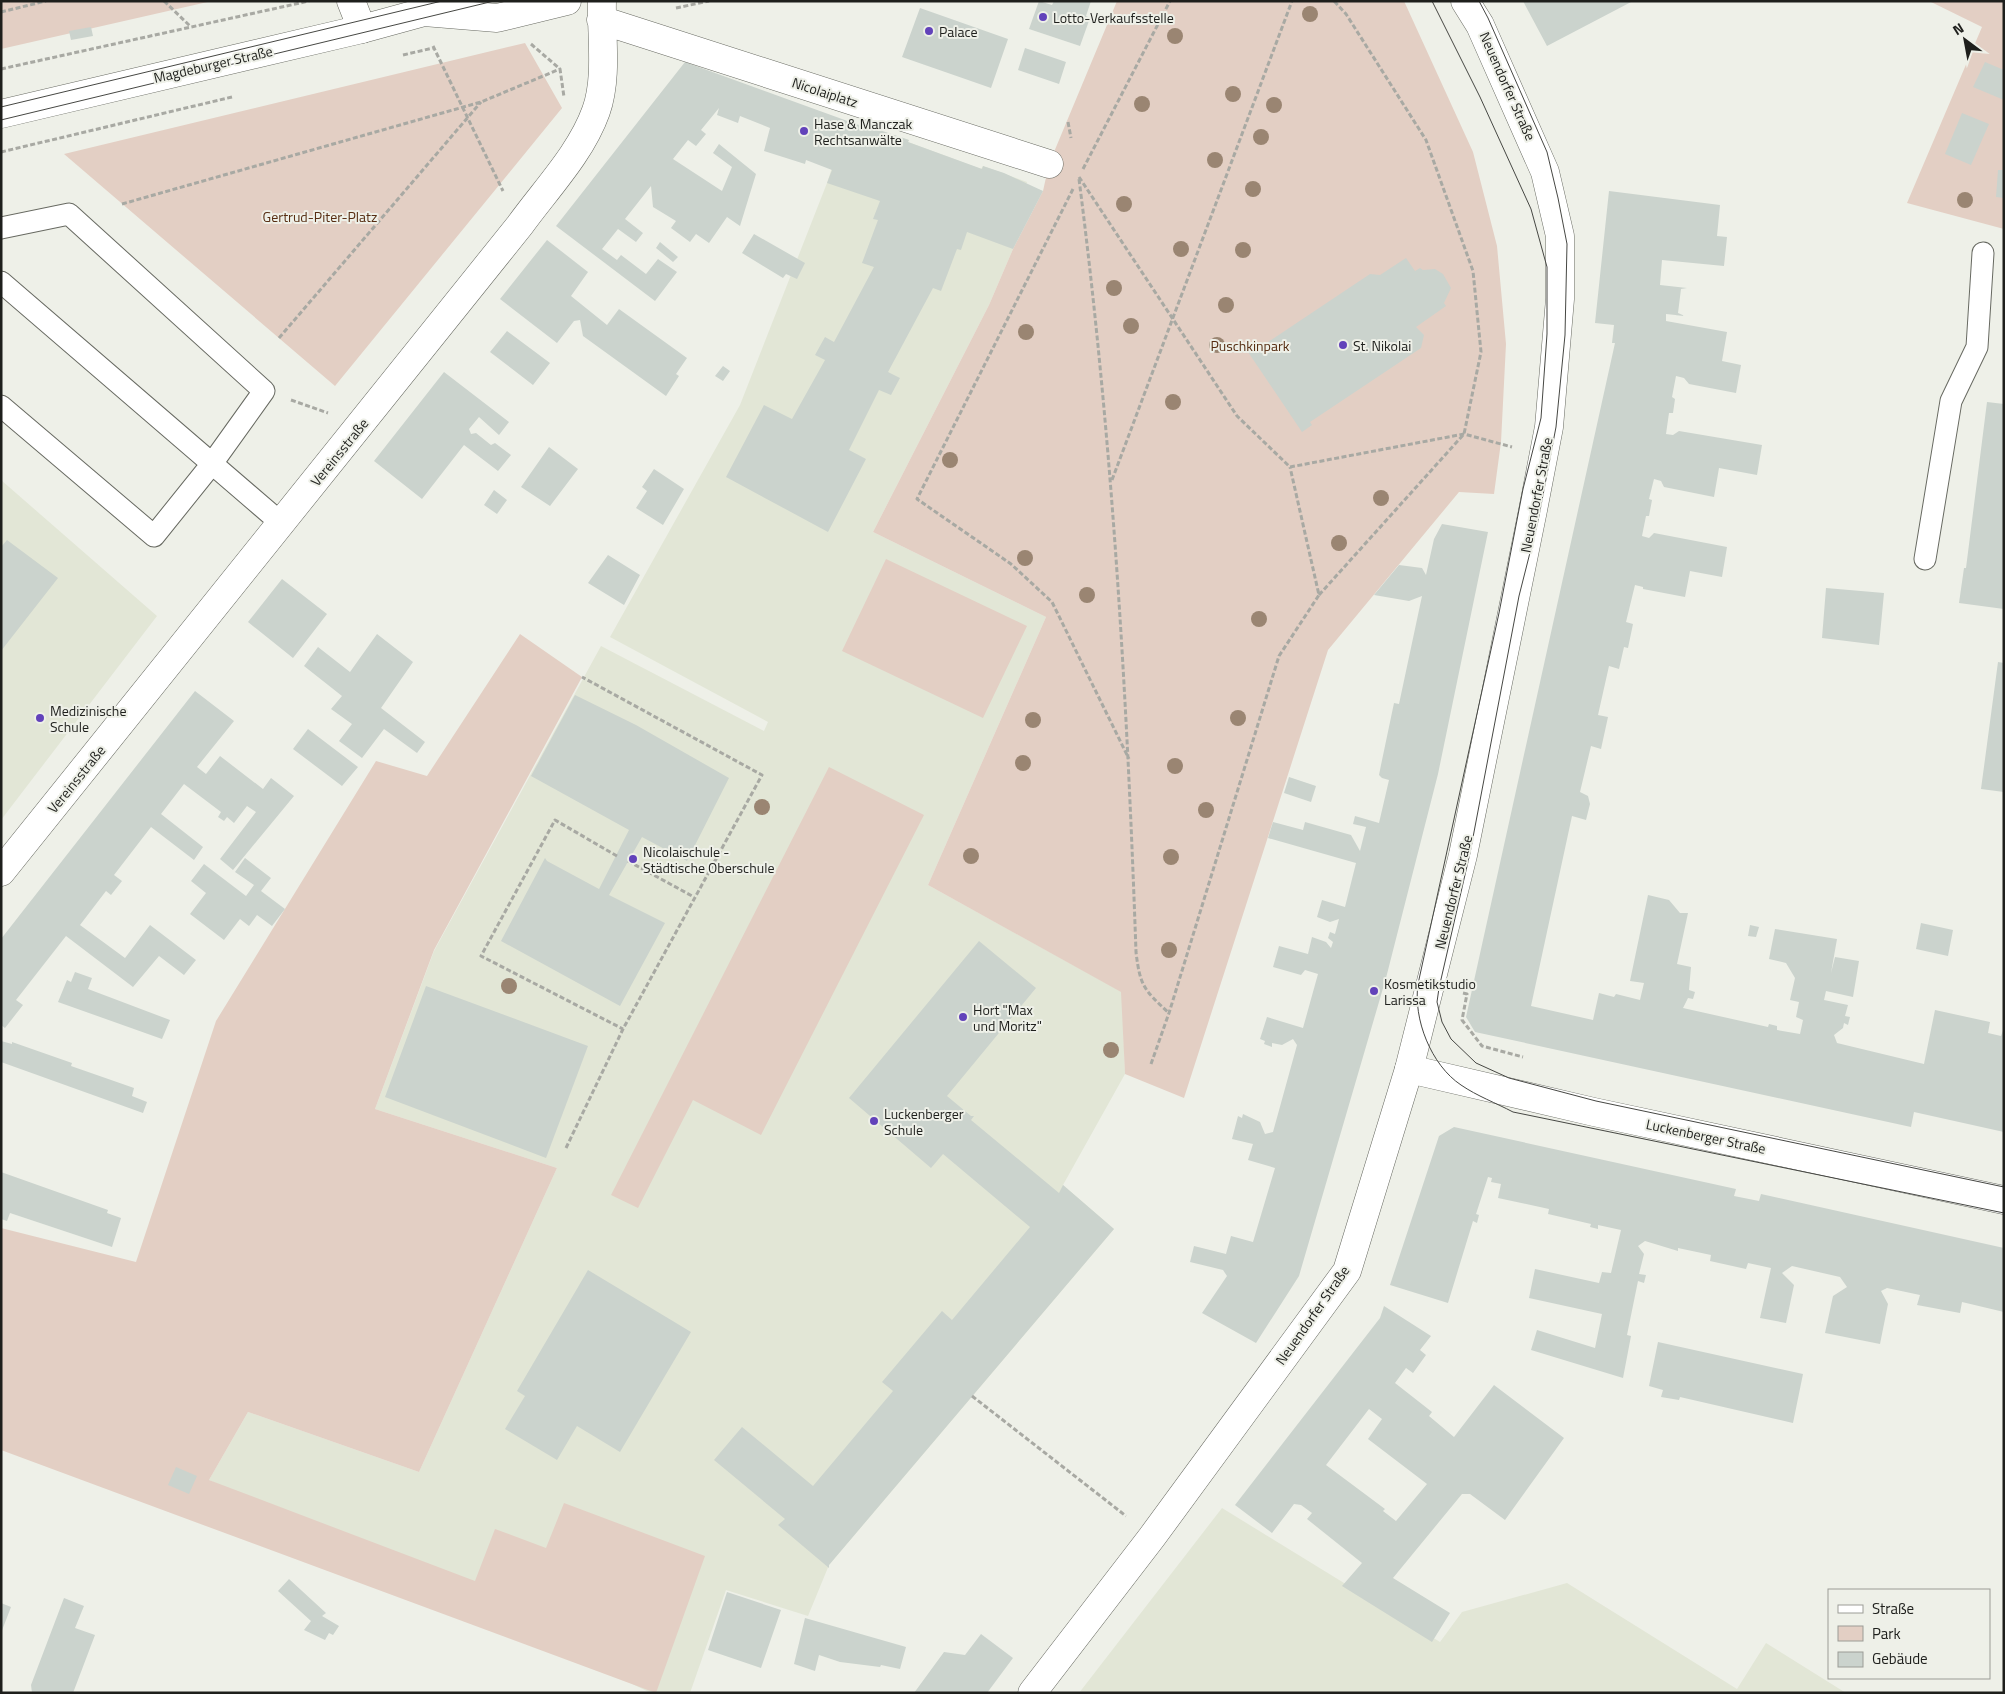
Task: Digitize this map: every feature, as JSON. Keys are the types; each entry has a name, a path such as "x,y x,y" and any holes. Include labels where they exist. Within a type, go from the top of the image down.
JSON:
{"street":[{"path":"350,1 362,29"},
{"path":"434,7 496,18 567,1"},
{"name":"Neuendorfer Straße","path":"1032,1693 1152,1537 1347,1270 1409,1069 1462,855 1535,501 1549,427 1560,299 1560,236 1545,172 1480,25 1466,1"},
{"name":"Magdeburger Straße","path":"1,114 362,29 434,7"},
{"name":"Nicolaiplatz","path":"602,10 1049,164"},
{"name":"Vereinsstraße","path":"1,872 361,424 520,224 580,145 596,110 602,76 602,10"},
{"name":"Luckenberger Straße","path":"1409,1069 1594,1112 2004,1200"}],"lane":[{"path":"1,228 69,214 264,392 211,465 154,536 1,406"},
{"path":"1925,559 1951,401 1977,348 1983,253"},
{"path":"1,282 211,465 281,523"}],"path":[{"path":"1,12 46,1"},
{"path":"164,1 190,26"},
{"path":"1,69 309,1"},
{"path":"1130,761 1052,602 1011,564 917,499 1079,176 1170,1"},
{"path":"1111,483 1292,1"},
{"path":"1151,1064 1169,1013 1279,656 1319,595 1464,434 1481,352 1473,271 1426,140 1346,14 1334,1"},
{"path":"434,7 434,48 520,224"},
{"path":"525,39 560,69 564,101"},
{"path":"396,57 434,48"},
{"path":"122,204 481,102 560,69"},
{"path":"1,152 234,96"},
{"path":"278,338 469,119 481,102"},
{"path":"1068,122 1071,140"},
{"path":"1077,167 1094,297 1111,483 1130,761 1136,952 1139,979 1152,997 1169,1013"},
{"path":"1079,176 1172,320 1237,416 1290,467 1319,595"},
{"path":"503,191 509,183"},
{"path":"264,392 361,424"},
{"path":"1290,467 1464,434 1507,446"},
{"path":"566,1148 623,1029 762,775 582,677"},
{"path":"617,856 555,820 480,956 623,1029"},
{"path":"628,861 694,897"},
{"path":"1430,986 1467,994 1462,1020 1482,1046 1523,1057"},
{"path":"972,1396 1152,1537"}],"shaded area":[{"name":"Luckenberger Schule","path":"847,121 909,140 908,142 981,169 983,166 1027,182 1026,185 1043,191 1013,249 989,305 873,532 1046,617 928,885 1122,992 1125,1074 1063,1185 1114,1229 829,1565 808,1616 726,1590 690,1693 651,1693 209,1480 248,1412 419,1472 557,1168 375,1109 434,951 601,646 764,731 768,722 610,637 740,405 827,183"},
{"name":"Medizinische Schule","path":"1,480 157,616 1,820"},
{"path":"1222,1508 1440,1642 1462,1612 1567,1583 1737,1689 1766,1643 1846,1693 1079,1693"}],"green space":[{"path":"1,1 212,1 1,49"},
{"name":"Puschkinpark","path":"1117,1 1404,1 1473,152 1497,246 1506,344 1501,442 1494,494 1459,492 1328,650 1184,1098 1125,1074 1121,992 928,885 1046,617 873,532 989,305 1013,249 1043,191 1049,164"},
{"path":"1929,1 2004,1 2004,229 1907,203 1982,27"},
{"name":"Gertrud-Piter-Platz","path":"525,43 562,108 335,386 64,154"},
{"path":"886,559 1027,626 983,718 842,651"},
{"path":"520,634 582,677 434,950 375,1109 557,1168 419,1472 248,1412 209,1480 475,1581 495,1529 546,1548 564,1503 705,1556 656,1693 1,1450 1,1228 136,1262 216,1021 376,761 427,776"},
{"path":"829,767 924,815 761,1135 693,1100 638,1208 611,1195"}],"building":[{"path":"1039,1 1052,5 1054,1 1091,1 1086,16 1090,18 1080,46 1029,29"},
{"path":"1523,1 1633,1 1547,46"},
{"path":"920,8 1008,39 991,88 902,57"},
{"path":"91,27 93,36 71,40 69,31"},
{"path":"1025,48 1066,62 1059,84 1018,70"},
{"path":"685,62 864,127 865,125 909,140 908,142 982,169 983,166 1004,173 1043,191 1013,249 967,232 961,250 957,249 941,291 933,288 888,372 900,378 891,395 879,390 849,450 866,459 828,532 726,477 764,405 792,419 825,360 815,355 825,337 834,342 874,267 862,263 878,220 873,219 880,201 827,183 832,170 806,160 805,164 764,151 770,128 740,116 738,123 717,115 719,108 701,130 706,134 696,146 688,140 673,159 722,191 732,167 713,153 719,144 756,174 740,226 727,217 709,243 696,234 690,242 671,228 676,221 653,207 651,186 625,219 643,233 636,242 618,229 602,249 617,260 621,255 646,274 658,259 677,272 655,301 556,226"},
{"path":"1985,62 2004,70 2004,100 1973,87"},
{"path":"1962,113 1989,124 1971,165 1945,154"},
{"path":"1998,170 2004,170 2004,198 1996,197"},
{"path":"1609,191 1720,205 1717,236 1727,237 1724,266 1662,260 1660,285 1687,288 1681,289 1678,313 1685,316 1666,314 1666,321 1727,332 1722,361 1741,365 1736,393 1689,384 1684,378 1676,376 1672,397 1675,399 1673,413 1669,413 1666,434 1673,435 1679,431 1762,445 1757,475 1719,468 1714,497 1664,487 1661,481 1654,479 1649,499 1652,500 1649,516 1646,516 1642,536 1649,538 1654,533 1727,547 1722,577 1690,571 1685,597 1643,589 1643,587 1635,585 1626,622 1633,624 1628,648 1624,647 1619,669 1609,666 1598,715 1608,717 1601,749 1591,746 1580,792 1588,796 1590,804 1586,820 1572,816 1531,1006 1593,1020 1599,993 1614,997 1616,994 1640,1000 1644,983 1630,981 1648,895 1669,900 1680,913 1688,913 1677,964 1691,967 1689,990 1695,992 1693,999 1688,998 1683,1008 1768,1027 1769,1024 1777,1026 1777,1030 1800,1034 1803,1020 1796,1017 1799,1002 1790,1000 1795,978 1786,963 1769,959 1775,929 1837,939 1831,973 1835,957 1859,961 1853,997 1826,991 1824,1000 1848,1005 1845,1016 1850,1017 1848,1025 1844,1023 1843,1028 1834,1035 1837,1043 1924,1064 1935,1010 1990,1022 1988,1033 2001,1036 2004,1028 2004,1132 1914,1112 1911,1127 1475,1032 1466,1017 1615,343 1612,343 1614,325 1595,323"},
{"path":"754,234 805,263 797,279 786,274 783,278 742,253"},
{"path":"547,240 588,272 571,296 607,325 619,309 687,358 676,374 679,376 666,396 583,336 580,320 574,321 557,343 500,299"},
{"path":"660,242 678,257 673,262 656,248"},
{"name":"St. Nikolai","path":"1406,258 1415,271 1420,268 1423,270 1435,269 1443,274 1451,288 1444,303 1446,306 1416,327 1424,335 1421,348 1310,422 1312,425 1302,432 1248,352 1257,346 1259,348 1370,274 1380,275"},
{"path":"507,331 550,363 533,385 490,352"},
{"path":"723,366 730,371 723,381 715,376"},
{"path":"444,372 509,422 499,435 479,417 469,429 471,434 476,433 491,445 495,443 511,455 498,471 464,445 422,499 374,461"},
{"path":"1987,402 2004,404 2004,609 1959,603 1964,568 1966,568"},
{"path":"549,447 578,469 550,506 521,487"},
{"path":"654,469 684,489 663,525 636,508 647,491 642,487"},
{"path":"494,490 507,500 497,514 484,505"},
{"path":"1442,524 1488,532 1438,774 1386,978 1299,1276 1256,1343 1202,1313 1227,1276 1223,1270 1190,1262 1194,1246 1226,1254 1231,1236 1253,1242 1275,1168 1248,1160 1253,1144 1232,1139 1238,1116 1242,1118 1243,1114 1260,1122 1265,1134 1273,1132 1297,1045 1293,1039 1282,1045 1272,1043 1272,1047 1264,1044 1265,1041 1260,1039 1267,1017 1303,1028 1318,974 1305,970 1301,975 1273,967 1279,946 1308,954 1312,937 1326,942 1331,948 1333,942 1328,938 1330,932 1335,934 1339,919 1330,922 1317,917 1322,900 1345,907 1356,863 1268,838 1273,822 1303,830 1305,822 1351,835 1360,851 1366,827 1353,824 1355,816 1379,823 1389,780 1379,775 1394,703 1399,704 1422,596 1409,601 1374,595 1399,565 1422,568 1426,575 1434,539"},
{"path":"7,540 58,578 1,651 1,547"},
{"path":"608,555 640,575 624,605 588,583"},
{"path":"282,579 327,614 293,658 248,622"},
{"path":"1826,588 1884,593 1879,645 1822,638"},
{"path":"377,634 413,662 381,708 425,742 417,753 384,729 362,758 339,741 352,724 331,709 342,696 304,666 318,647 350,672"},
{"path":"1998,662 2004,663 2004,792 1981,789"},
{"path":"195,691 234,721 197,767 206,774 220,756 263,789 271,778 294,796 233,870 220,859 256,812 247,806 234,823 227,817 224,821 218,817 221,812 184,784 161,814 203,847 194,860 151,827 114,875 122,881 111,895 106,891 80,925 125,958 150,925 196,960 184,975 159,956 133,987 66,936 16,1000 23,1005 5,1028 1,1025 1,939"},
{"path":"575,695 636,725 729,778 687,861 642,837 609,895 665,923 620,1006 501,941 545,858 547,861 599,889 629,830 531,776"},
{"path":"308,729 358,767 342,786 293,749"},
{"path":"1289,777 1316,786 1311,802 1284,793"},
{"path":"245,858 271,878 261,891 285,909 272,926 257,915 249,926 240,919 224,940 190,914 206,893 191,881 204,864 246,896 254,885 235,872"},
{"path":"1921,923 1953,930 1948,956 1916,949"},
{"path":"1750,925 1759,927 1756,937 1748,936"},
{"path":"979,941 1036,988 947,1096 971,1116 974,1116 971,1120 1059,1193 1063,1185 1114,1229 829,1565 829,1568 778,1525 785,1519 714,1460 742,1427 813,1486 893,1391 882,1382 942,1311 952,1320 1030,1227 943,1154 931,1168 849,1098"},
{"path":"75,972 92,978 88,989 170,1020 162,1039 58,1002 67,980 71,982"},
{"path":"426,986 588,1046 546,1158 385,1097"},
{"path":"1,1041 12,1044 12,1042 72,1063 71,1066 134,1088 132,1096 147,1102 143,1113 1,1062"},
{"path":"1454,1127 1736,1189 1734,1196 1759,1201 1761,1194 2004,1248 2004,1312 1962,1302 1960,1313 1917,1305 1920,1295 1887,1288 1881,1291 1888,1304 1880,1344 1825,1333 1833,1296 1847,1287 1840,1277 1792,1266 1782,1273 1794,1285 1786,1323 1760,1318 1771,1268 1748,1263 1746,1269 1710,1261 1711,1255 1678,1248 1678,1251 1645,1241 1638,1246 1644,1254 1639,1274 1646,1275 1644,1283 1638,1281 1627,1335 1631,1336 1623,1378 1531,1350 1537,1330 1595,1348 1602,1314 1529,1298 1535,1269 1599,1283 1602,1272 1611,1273 1621,1230 1598,1225 1598,1229 1590,1227 1591,1224 1548,1214 1549,1209 1498,1198 1501,1184 1491,1182 1492,1178 1488,1177 1476,1214 1479,1215 1477,1223 1473,1221 1448,1303 1390,1285 1439,1136"},
{"path":"1,1172 108,1210 107,1213 121,1218 112,1247 10,1213 7,1221 1,1219"},
{"path":"588,1270 691,1332 620,1452 577,1426 557,1460 505,1429 525,1396 517,1391"},
{"path":"1384,1306 1431,1336 1420,1350 1426,1355 1413,1373 1406,1368 1395,1383 1432,1412 1429,1416 1454,1437 1494,1385 1564,1438 1505,1520 1470,1494 1462,1494 1393,1578 1450,1613 1432,1642 1342,1586 1362,1563 1307,1519 1312,1513 1301,1505 1294,1504 1272,1533 1235,1505 1380,1318","holes":["1369,1409 1382,1419 1368,1439 1427,1484 1396,1521 1383,1511 1385,1509 1326,1465"]},
{"path":"1658,1342 1803,1374 1793,1423 1680,1397 1679,1400 1661,1397 1663,1390 1649,1386"},
{"path":"176,1467 197,1476 189,1494 168,1485"},
{"path":"289,1579 326,1613 322,1616 339,1626 333,1635 329,1633 325,1640 304,1630 311,1621 278,1591"},
{"path":"727,1592 781,1610 761,1668 708,1650"},
{"path":"64,1598 84,1606 75,1628 95,1635 73,1693 32,1693 31,1685"},
{"path":"1,1603 11,1607 1,1633"},
{"path":"805,1618 906,1647 900,1669 881,1665 880,1667 840,1662 819,1655 815,1671 794,1664"},
{"path":"981,1634 1013,1658 987,1693 914,1693 944,1652 965,1655"}],"tram line":[{"path":"1,107 442,1"},
{"path":"1,120 494,1"},
{"path":"1432,1 1480,97 1531,209 1547,267 1547,334 1541,418 1523,489 1499,613 1418,984 1418,1012 1426,1040 1441,1066 1450,1076 1473,1093 1513,1112 2004,1213"},
{"path":"1479,1 1547,152 1567,244 1565,335 1556,427 1538,521 1519,596 1470,853 1439,988 1437,1002 1442,1022 1451,1039 1476,1063 1509,1078 1596,1101 2004,1187"}],"place":[{"name":"Lotto-Verkaufsstelle","path":"1043,17"},
{"name":"Palace","path":"929,31"},
{"name":"Hase & Manczak Rechtsanwälte","path":"804,131"},
{"name":"St. Nikolai","path":"1343,345"},
{"name":"Medizinische Schule","path":"40,718"},
{"name":"Nicolaischule - Städtische Oberschule","path":"633,859"},
{"name":"Kosmetikstudio Larissa","path":"1374,991"},
{"name":"Hort \"Max und Moritz\"","path":"963,1017"},
{"name":"Luckenberger Schule","path":"874,1121"}]}
